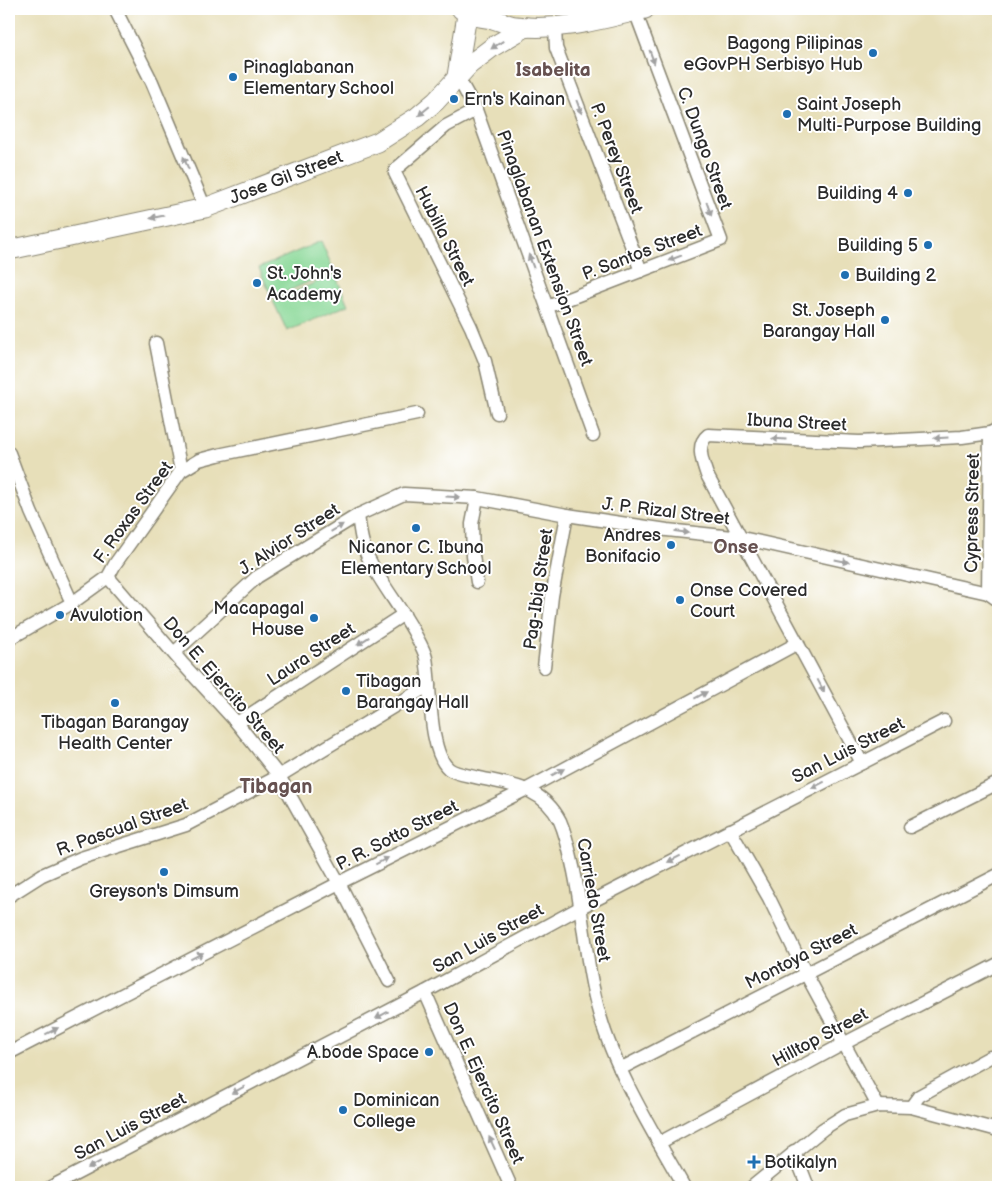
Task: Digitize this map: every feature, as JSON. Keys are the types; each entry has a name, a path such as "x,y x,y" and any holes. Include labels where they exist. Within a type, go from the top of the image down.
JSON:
{"street":[{"path":"114,9 152,82 205,208"},
{"path":"457,76 464,12 493,14 514,26 555,28 573,26 640,10"},
{"name":"C. Dungo Street","path":"640,10 720,240"},
{"name":"Jose Gil Street","path":"9,250 205,208 378,142 423,112 436,101 469,65 494,46 526,27"},
{"name":"P. Perey Street","path":"555,28 556,48 641,271"},
{"name":"Pinaglabanan Extension Street","path":"457,76 476,110 593,435"},
{"name":"Hubilla Street","path":"476,110 446,126 396,169 395,173 471,327 485,361 497,413"},
{"name":"P. Santos Street","path":"547,307 720,240"},
{"path":"156,342 181,471"},
{"name":"F. Roxas Street","path":"9,639 72,603 108,577 115,564 181,471 199,460 417,414"},
{"name":"Ibuna Street","path":"742,538 707,475 702,459 701,445 703,439 708,435 859,442 962,437 994,431"},
{"name":"Cypress Street","path":"993,596 994,431"},
{"path":"9,453 31,512 72,603"},
{"name":"J. P. Rizal Street","path":"358,515 404,494 477,498 567,515 667,530 742,538 993,596"},
{"path":"477,498 472,524 473,556 477,582"},
{"name":"Carriedo Street","path":"358,515 366,554 404,614 426,656 435,739 440,758 450,769 462,774 527,789 552,808 560,822 568,844 581,907 590,974 600,1018 620,1069 684,1187"},
{"name":"J. Alvior Street","path":"174,653 258,577 358,515"},
{"name":"Pag-Ibig Street","path":"544,668 552,596 567,515"},
{"path":"742,538 862,763"},
{"name":"Don E. Ejercito Street","path":"108,577 237,723 279,776 389,980"},
{"name":"Laura Street","path":"237,723 404,614"},
{"name":"P. R. Sotto Street","path":"9,1053 338,883 527,789 798,643"},
{"name":"R. Pascual Street","path":"9,896 42,875 81,858 186,825 279,776 429,685"},
{"name":"San Luis Street","path":"51,1187 425,992 581,907 944,721"},
{"path":"910,827 998,783"},
{"path":"730,830 769,898 806,974 878,1106"},
{"name":"Montoya Street","path":"620,1069 998,875"},
{"name":"Hilltop Street","path":"659,1144 845,1043 998,964"},
{"name":"Don E. Ejercito Street","path":"425,992 511,1187"},
{"path":"911,1107 919,1096 990,1057"},
{"path":"752,1187 794,1151 845,1115 878,1106 911,1107 998,1130"},
{"path":"794,1151 808,1187"}],"green space":[{"path":"321,241 334,271 272,298 259,268"},
{"path":"335,274 348,305 287,331 273,301"}],"place":[{"name":"Bagong Pilipinas eGovPH Serbisyo Hub","path":"873,53"},
{"name":"Pinaglabanan Elementary School","path":"233,77"},
{"name":"Ern's Kainan","path":"454,99"},
{"name":"Saint Joseph Multi-Purpose Building","path":"787,114"},
{"name":"Building 4","path":"908,193"},
{"name":"Building 5","path":"928,245"},
{"name":"Building 2","path":"845,275"},
{"name":"St. John's Academy","path":"257,283"},
{"name":"St. Joseph Barangay Hall","path":"885,320"},
{"name":"Nicanor C. Ibuna Elementary School","path":"416,528"},
{"name":"Andres Bonifacio","path":"671,545"},
{"name":"Onse Covered Court","path":"680,600"},
{"name":"Avulotion","path":"60,615"},
{"name":"Macapagal House","path":"314,618"},
{"name":"Tibagan Barangay Hall","path":"346,691"},
{"name":"Tibagan Barangay Health Center","path":"115,703"},
{"name":"Greyson's Dimsum","path":"164,872"},
{"name":"A.bode Space","path":"429,1052"},
{"name":"Dominican College","path":"343,1110"},
{"name":"Botikalyn","path":"754,1162"}],"district":[{"name":"Isabelita","path":"553,69"},
{"name":"Onse","path":"736,546"},
{"name":"Tibagan","path":"276,786"}]}
